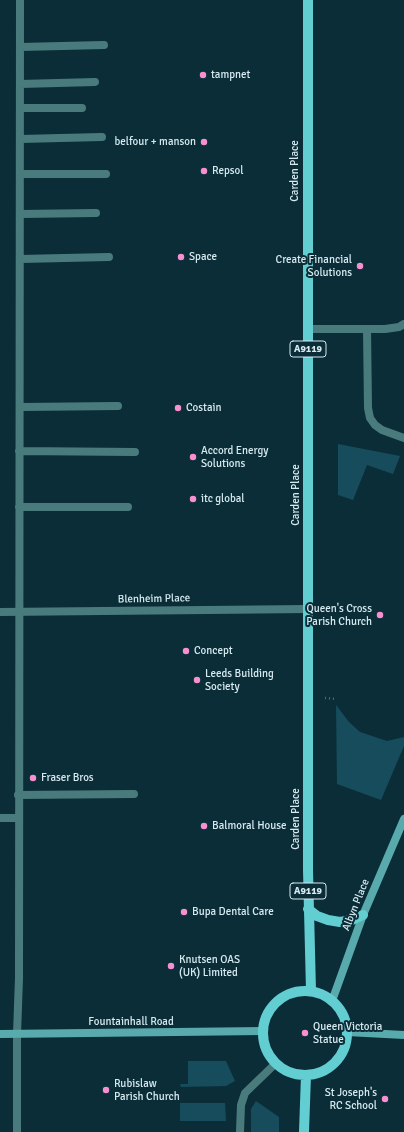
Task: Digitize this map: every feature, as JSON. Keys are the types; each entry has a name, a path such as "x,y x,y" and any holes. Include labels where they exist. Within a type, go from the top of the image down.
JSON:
{"main road":[{"name":"Carden Place","path":"308,0 308,909 311,991"},
{"path":"308,909 317,916 340,922 352,920 362,914"},
{"path":"300,991 311,991 322,994 332,1000 343,1015 347,1032 346,1042 338,1059 324,1071 306,1075 289,1072 276,1063 266,1049 263,1031 265,1020 270,1009 278,1000 288,994 300,991"},
{"path":"304,1132 306,1075"}],"street":[{"path":"16,1132 19,978 20,0"},
{"path":"20,47 104,45"},
{"path":"20,84 95,82"},
{"path":"20,108 82,108"},
{"path":"20,138 102,137"},
{"path":"20,174 106,174"},
{"path":"20,214 96,213"},
{"path":"20,260 109,257"},
{"path":"308,329 392,328 404,324"},
{"path":"367,329 368,408 370,418 375,426 404,438"},
{"path":"20,407 118,406"},
{"path":"19,451 135,452"},
{"path":"19,507 128,507"},
{"name":"Blenheim Place","path":"0,612 308,609"},
{"path":"18,795 134,794"},
{"path":"0,818 19,818"},
{"name":"Albyn Place","path":"332,1000 362,914 404,820"},
{"name":"Fountainhall Road","path":"0,1034 263,1031"},
{"path":"347,1032 404,1035"},
{"path":"240,1132 241,1105 245,1093 276,1063"}],"shaded area":[{"path":"338,444 400,456 393,474 367,465 353,500 338,495"},
{"path":"336,705 349,722 360,732 387,741 404,737 404,746 381,800 337,784"},
{"path":"188,1061 226,1061 235,1081 226,1086 181,1087 180,1084 188,1084"},
{"path":"256,1101 279,1117 279,1132 251,1132 251,1109"},
{"path":"180,1103 225,1103 226,1121 180,1121"}],"place":[{"name":"tampnet","path":"203,75"},
{"name":"belfour + manson","path":"204,142"},
{"name":"Repsol","path":"204,171"},
{"name":"Space","path":"181,257"},
{"name":"Create Financial Solutions","path":"360,266"},
{"name":"Costain","path":"178,408"},
{"name":"Accord Energy Solutions","path":"193,457"},
{"name":"itc global","path":"193,499"},
{"name":"Queen's Cross Parish Church","path":"380,615"},
{"name":"Concept","path":"186,651"},
{"name":"Leeds Building Society","path":"197,680"},
{"name":"Fraser Bros","path":"33,778"},
{"name":"Balmoral House","path":"204,826"},
{"name":"Bupa Dental Care","path":"184,912"},
{"name":"Knutsen OAS (UK) Limited","path":"171,966"},
{"name":"Queen Victoria Statue","path":"305,1033"},
{"name":"Rubislaw Parish Church","path":"106,1090"},
{"name":"St Joseph's RC School","path":"385,1099"}]}
